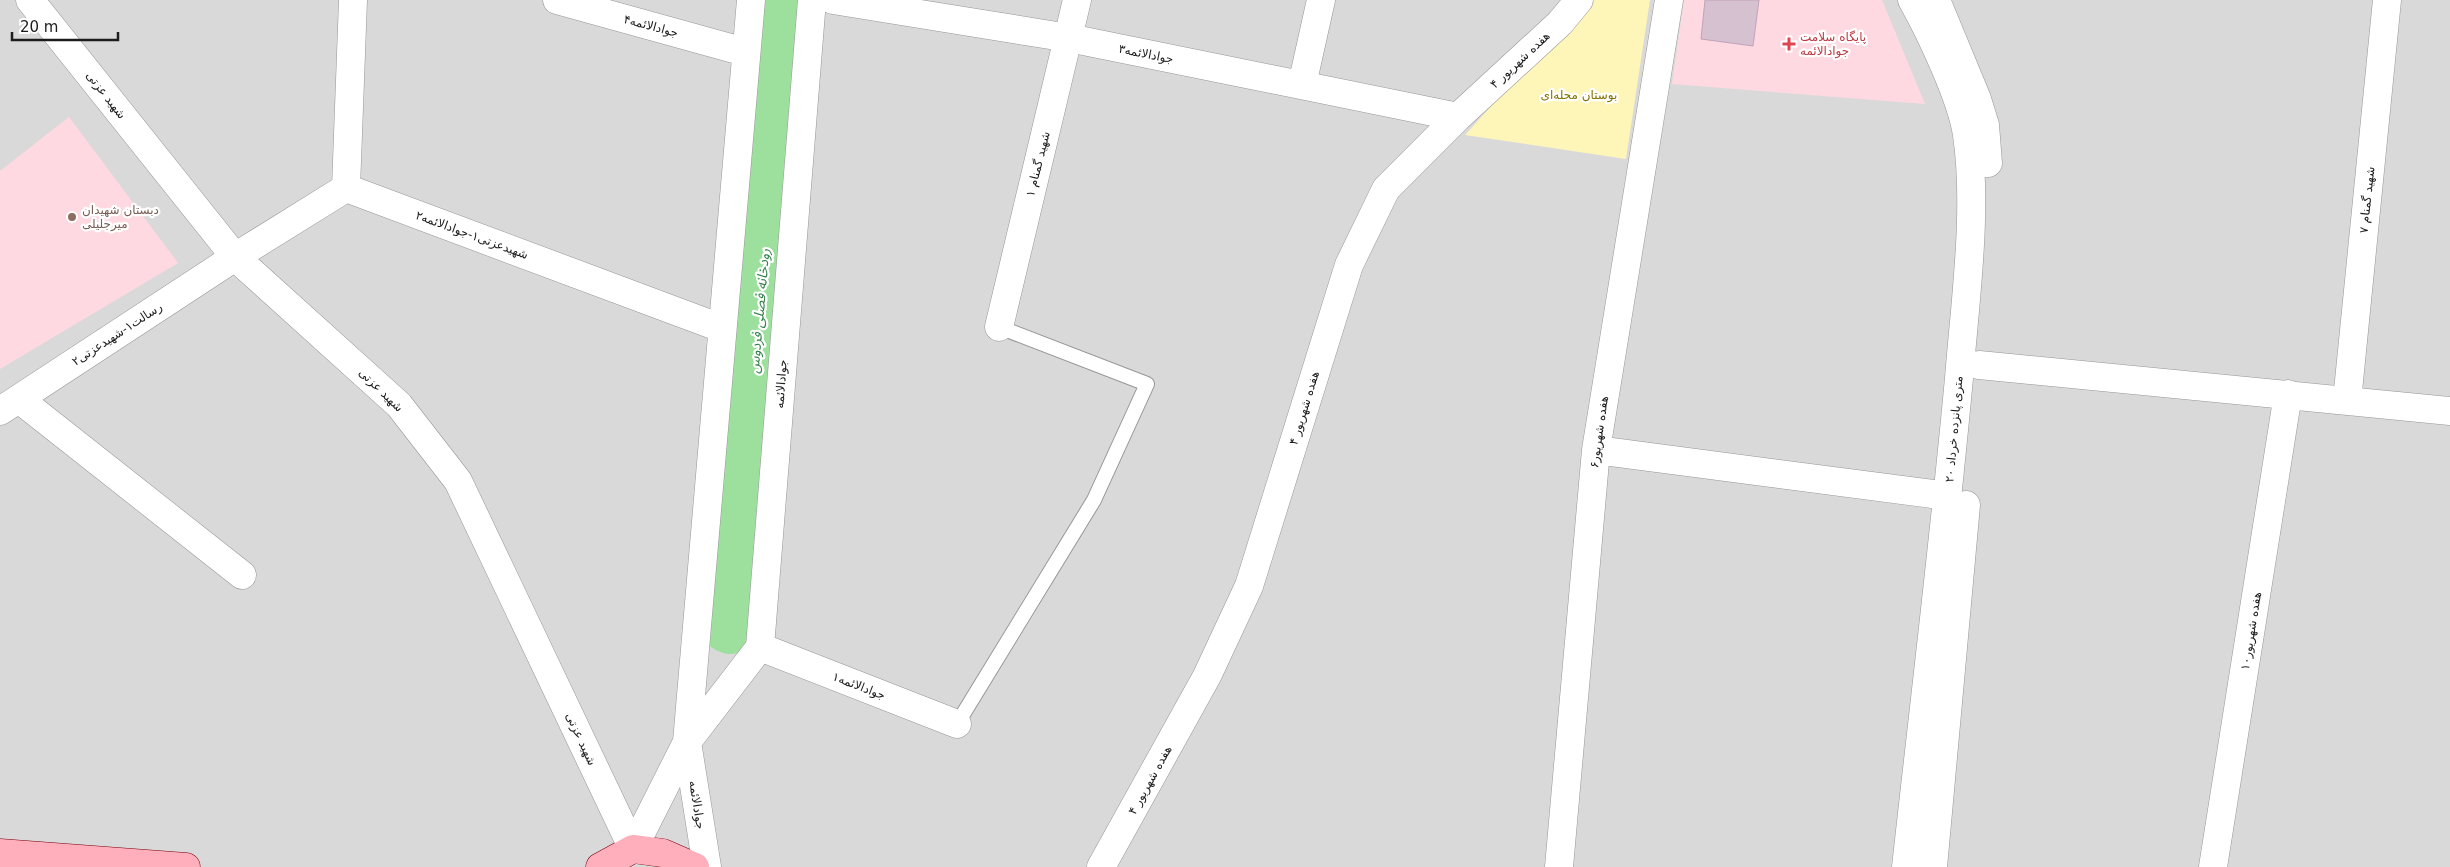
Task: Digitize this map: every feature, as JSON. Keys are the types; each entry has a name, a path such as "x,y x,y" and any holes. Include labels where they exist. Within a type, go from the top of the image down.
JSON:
{"main road":[{"path":"600,867 633,849 662,853 695,867"},
{"path":"0,853 186,867"}],"street":[{"name":"شهید عزتی","path":"30,0 235,257 399,405 458,481 633,849"},
{"path":"235,257 346,188 353,0"},
{"name":"جوادالائمه۴","path":"557,0 744,52"},
{"name":"جوادالائمه","path":"706,867 686,742 744,52 751,0"},
{"name":"جوادالائمه","path":"633,849 686,742 760,647 812,0"},
{"name":"جوادالائمه۳","path":"833,0 1069,38 1458,117"},
{"name":"شهید گمنام ۱","path":"999,328 1077,0"},
{"path":"1302,85 1321,0"},
{"name":"هفده شهریور ۴","path":"1102,867 1207,676 1249,586 1349,265 1386,189 1458,117 1560,23 1580,0"},
{"name":"هفده شهریور۶","path":"1559,867 1596,450 1669,0"},
{"name":"۲۰ متری پانزده خرداد","path":"1906,867 1948,496 1968,267 1971,186 1967,134 1958,103 1912,0"},
{"name":"۲۰ متری پانزده خرداد","path":"1933,867 1979,365 1988,242 1989,176 1985,126 1962,60 1936,0"},
{"name":"شهید گمنام ۷","path":"2347,401 2387,0"},
{"name":"شهیدعزتی۱-جوادالائمه۲","path":"346,188 721,328"},
{"name":"رسالت۱-شهیدعزتی۲","path":"9,405 235,257"},
{"path":"1979,365 2450,411"},
{"name":"هفده شهریور۱۰","path":"2213,867 2288,394"},
{"path":"9,405 242,575"},
{"path":"1596,450 1948,496"},
{"name":"جوادالائمه۱","path":"760,647 957,724"}],"lane":[{"path":"957,724 1094,500 1147,384 999,328"}],"shaded area":[{"path":"0,0 2450,0 2450,867 0,867"},
{"name":"پایگاه سلامت جوادالائمه","path":"1684,0 1882,0 1925,104 1672,84"},
{"name":"دبستان شهیدان میرجلیلی","path":"69,117 178,263 0,369 0,171"}],"green space":[{"name":"بوستان محله‌ای","path":"1587,0 1650,0 1626,159 1465,135"}],"building":[{"path":"1705,0 1759,0 1753,46 1701,39"}],"waterway":[{"name":"رودخانه فصلی فردوس","path":"731,622 786,0"}],"place":[{"name":"پایگاه سلامت جوادالائمه","path":"1789,44"},
{"name":"دبستان شهیدان میرجلیلی","path":"72,217"}]}
